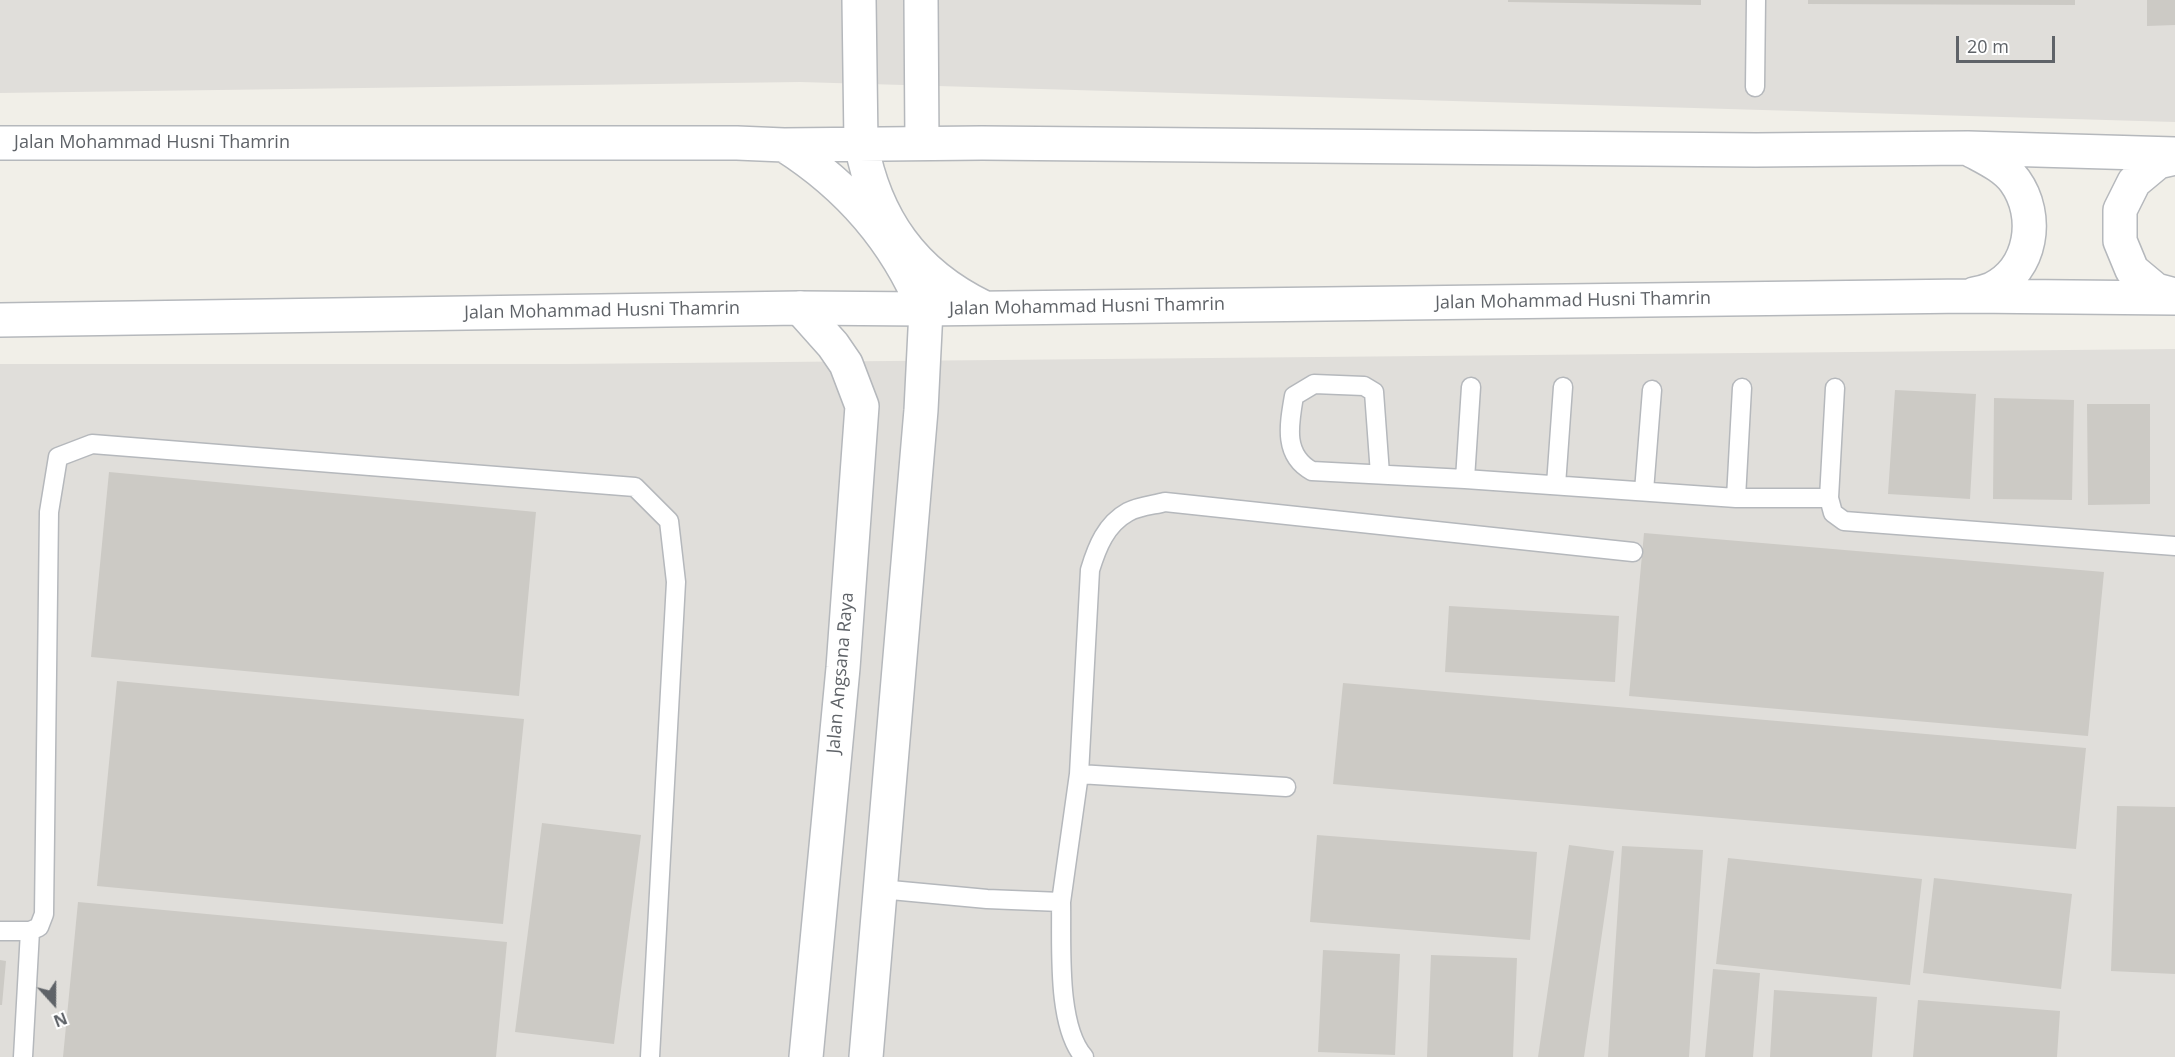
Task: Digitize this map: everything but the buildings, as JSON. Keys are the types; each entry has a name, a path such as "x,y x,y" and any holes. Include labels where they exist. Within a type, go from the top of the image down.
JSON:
{"street":[{"path":"859,0 861,143 870,185 889,224 914,258 947,287 985,308"},
{"path":"921,0 922,143"},
{"name":"Jalan Mohammad Husni Thamrin","path":"0,142 737,143 784,145 922,143 1756,150 1968,148 2175,156"},
{"path":"784,145 829,177 867,215 900,260 926,310 921,410 866,1057"},
{"path":"1968,148 1995,163 2014,180 2027,201 2031,226 2026,251 2013,273 1992,289 1968,296"},
{"path":"2175,156 2158,162 2134,182 2120,210 2120,241 2132,270 2156,290 2175,297"},
{"name":"Jalan Mohammad Husni Thamrin","path":"0,320 800,308 924,309 1968,296 2175,297"},
{"name":"Jalan Angsana Raya","path":"800,308 833,345 846,364 862,406 843,668 806,1057"}],"lane":[{"path":"1755,87 1756,0"},
{"path":"1380,474 1374,392 1364,386 1314,384 1294,396 1289,423 1292,449 1300,465 1312,471 1736,498 1828,498"},
{"path":"1465,479 1472,387"},
{"path":"1556,485 1563,387"},
{"path":"1736,498 1742,388"},
{"path":"1835,388 1828,498 1833,513 1844,520 2175,546"},
{"path":"1644,492 1652,390"},
{"path":"0,931 30,931 39,927 46,899 49,512 58,457 92,444 635,487 669,521 676,582 650,1057"},
{"path":"1084,1057 1068,1024 1064,1000 1060,902 1079,774 1090,570 1096,549 1113,522 1130,511 1165,502 1633,552"},
{"path":"1079,774 1286,787"},
{"path":"880,889 987,899 1060,902"},
{"path":"24,1057 30,931"}],"shaded area":[{"path":"0,0 2175,0 2175,122 800,82 0,93"},
{"path":"2175,349 2175,1057 0,1057 0,364 568,364"}]}
